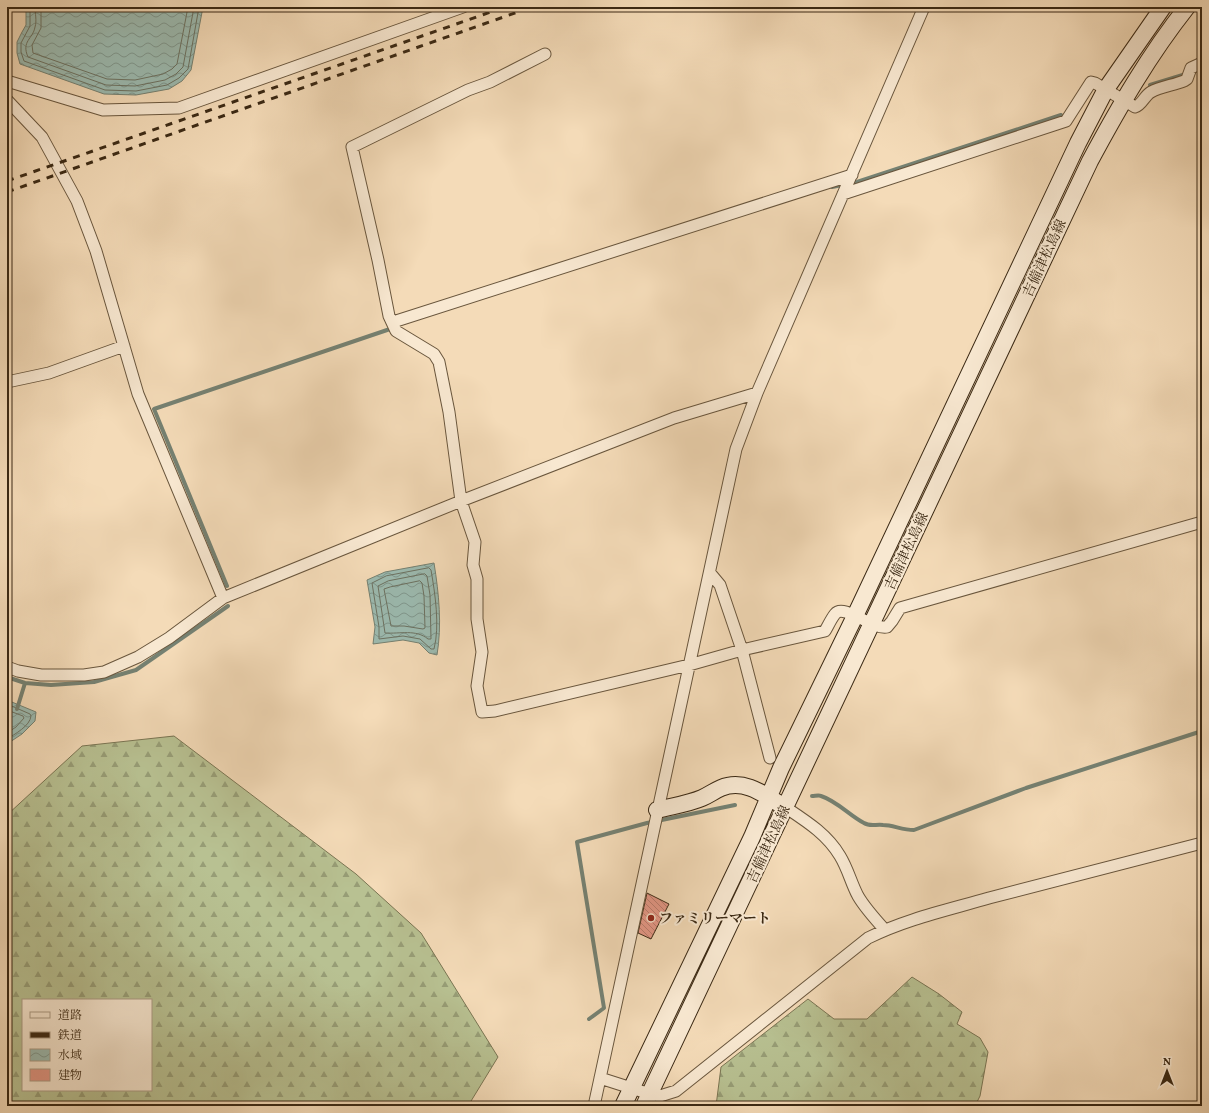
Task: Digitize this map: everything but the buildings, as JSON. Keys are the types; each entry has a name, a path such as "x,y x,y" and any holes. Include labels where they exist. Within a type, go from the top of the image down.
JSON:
{"main road":[{"name":"吉備津松島線","path":"623,1106 752,837 781,768 855,616 1078,144 1106,90 1163,7"},
{"name":"吉備津松島線","path":"647,1100 1090,161 1123,100 1167,32 1187,7"},
{"path":"655,817 703,798 720,788 730,785 738,785 753,789 785,807"}],"street":[{"path":"7,81 103,110 179,108 463,7"},
{"path":"594,1106 655,817 710,573 736,449 757,393 924,7"},
{"path":"545,54 490,82 468,90 352,147 378,260 389,316 394,326 434,354 440,362 449,412 461,501 474,542 473,564 477,579 477,619 482,652 478,686 482,712 689,665 742,650 825,631 835,614 839,611 855,616 871,625 881,628 887,627 900,608 1202,522"},
{"path":"394,326 848,184 1066,121 1091,82 1136,107 1146,95 1152,91 1184,82 1195,65 1202,63"},
{"path":"7,100 42,137 77,201 96,251 138,394 224,598"},
{"path":"7,382 49,373 124,346"},
{"path":"7,667 18,672 42,675 84,675 104,672 138,657 169,638 224,598 461,501 674,418 757,393"},
{"path":"710,573 720,585 742,650 770,758"},
{"path":"785,807 819,831 840,856 858,896 885,930"},
{"path":"600,1078 632,1088 647,1100 676,1091 868,938 885,930 933,914 1034,886 1202,843"}],"green space":[{"path":"174,736 356,874 421,933 498,1057 468,1106 7,1106 7,815 82,746"},
{"path":"912,977 939,994 962,1012 957,1024 980,1038 988,1052 980,1096 975,1106 716,1106 721,1067 808,999 834,1019 867,1019"}],"water":[{"path":"26,7 203,7 191,70 182,81 169,89 136,95 104,94 20,64 17,53 17,42 26,25"},
{"path":"434,563 439,609 439,644 437,655 429,653 419,643 403,640 373,644 375,627 367,580 385,572"},
{"path":"7,700 36,712 35,721 22,734 7,744"}],"waterway":[{"path":"1150,85 1186,74"},
{"path":"832,187 857,182 1061,115"},
{"path":"227,586 154,409 393,328"},
{"path":"7,677 25,683 51,685 94,682 136,670 228,606"},
{"path":"17,709 25,683"},
{"path":"812,796 827,798 866,824 887,825 914,830 1026,788 1202,731"},
{"path":"589,1019 604,1008 577,842 647,823 735,805"}],"railway":[{"path":"7,181 505,7"},
{"path":"7,192 532,7"}],"place":[{"name":"ファミリーマート","path":"651,918"}]}
